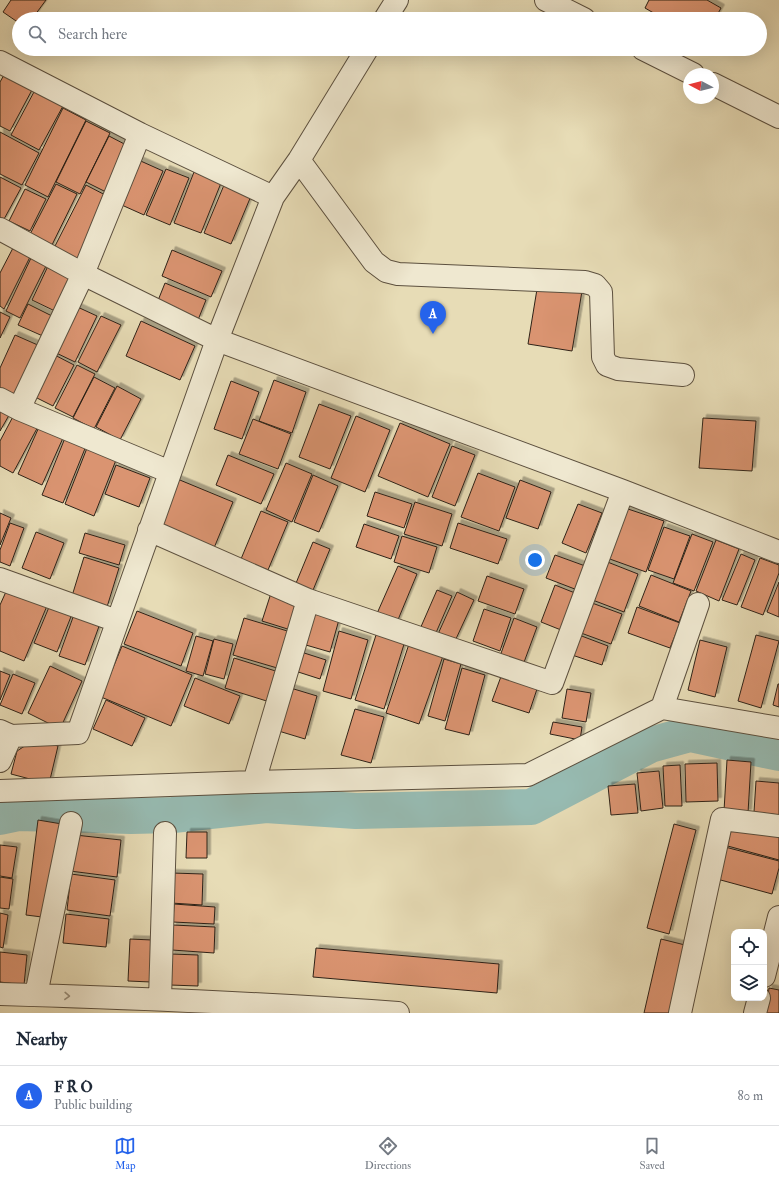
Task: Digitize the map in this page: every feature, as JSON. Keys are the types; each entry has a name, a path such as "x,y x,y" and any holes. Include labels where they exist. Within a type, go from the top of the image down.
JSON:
{"street":[{"path":"389,12 397,0"},
{"path":"546,0 570,12"},
{"path":"0,761 6,734 78,733 217,340 273,197 299,160 363,56"},
{"path":"657,56 683,69"},
{"path":"1,65 140,134 273,197"},
{"path":"719,87 779,117"},
{"path":"19,409 83,274 140,134"},
{"path":"299,160 374,262 386,271 398,274 585,282 595,285 601,292 603,357 607,365 618,370 683,375"},
{"path":"0,228 83,274 217,340 623,491 779,552"},
{"path":"0,399 19,409 170,472"},
{"path":"149,530 308,600 552,684 623,491"},
{"path":"0,579 117,621"},
{"path":"254,782 308,600"},
{"path":"662,708 698,604"},
{"path":"0,791 254,782 528,775 662,708 779,728"},
{"path":"680,1013 722,819 779,826"},
{"path":"36,995 71,823"},
{"path":"160,999 165,833"},
{"path":"767,965 779,917"},
{"path":"0,994 160,999 303,1006 398,1013"},
{"path":"755,1013 757,1001"}],"building":[{"path":"11,0 46,0 37,12 12,12 12,18 3,12"},
{"path":"649,0 707,0 721,8 719,12 652,12 645,8"},
{"path":"4,75 32,90 10,131 0,126 0,82"},
{"path":"35,90 63,106 39,150 11,135"},
{"path":"63,108 86,120 48,197 25,185"},
{"path":"86,121 110,133 80,194 56,182"},
{"path":"0,132 39,153 22,185 0,174"},
{"path":"109,136 132,148 110,194 86,182"},
{"path":"134,158 163,171 144,215 115,202"},
{"path":"166,169 189,178 170,225 146,215"},
{"path":"194,172 221,183 201,233 174,223"},
{"path":"0,177 21,188 3,221 0,219"},
{"path":"56,184 77,194 49,251 27,240"},
{"path":"86,185 111,198 78,260 54,248"},
{"path":"224,185 251,196 231,244 204,233"},
{"path":"25,189 46,199 30,231 9,221"},
{"path":"14,246 31,255 4,309 0,306 0,273"},
{"path":"172,250 222,271 211,297 162,276"},
{"path":"31,258 46,266 20,318 6,311"},
{"path":"48,266 72,278 57,312 32,300"},
{"path":"165,283 206,300 198,320 157,303"},
{"path":"538,283 582,291 572,351 528,344"},
{"path":"28,304 54,317 45,337 18,325"},
{"path":"71,304 97,316 75,362 50,350"},
{"path":"0,312 10,317 0,338"},
{"path":"101,316 121,325 97,372 78,362"},
{"path":"141,321 195,346 180,380 126,356"},
{"path":"15,335 40,346 17,396 0,388 0,368"},
{"path":"47,351 74,365 53,406 27,393"},
{"path":"77,365 95,374 73,417 55,408"},
{"path":"94,377 115,388 94,429 73,418"},
{"path":"274,380 306,392 292,433 259,421"},
{"path":"231,381 259,392 242,439 214,429"},
{"path":"117,386 141,399 120,440 96,427"},
{"path":"0,404 12,410 0,431"},
{"path":"319,404 351,416 330,469 299,457"},
{"path":"17,409 41,421 13,473 0,466 0,441"},
{"path":"356,416 390,430 365,492 331,478"},
{"path":"703,418 756,421 752,471 699,468"},
{"path":"253,419 291,434 278,469 239,454"},
{"path":"400,423 450,444 428,497 378,476"},
{"path":"39,427 63,438 42,485 18,474"},
{"path":"65,438 86,446 63,503 42,495"},
{"path":"89,443 118,455 94,516 65,504"},
{"path":"452,446 475,455 455,506 432,497"},
{"path":"228,455 274,474 261,504 216,485"},
{"path":"286,463 312,474 292,522 266,510"},
{"path":"116,465 150,478 139,507 105,494"},
{"path":"478,473 515,487 499,531 461,517"},
{"path":"313,475 338,486 319,532 294,522"},
{"path":"175,478 233,502 214,548 157,524"},
{"path":"520,480 551,492 538,529 506,518"},
{"path":"375,492 412,504 404,528 367,516"},
{"path":"415,502 452,514 442,546 404,534"},
{"path":"578,504 602,513 586,553 562,543"},
{"path":"625,508 664,521 646,572 607,558"},
{"path":"261,511 288,522 268,570 241,559"},
{"path":"0,513 11,518 0,545"},
{"path":"10,523 24,528 10,566 0,562 0,550"},
{"path":"458,523 507,539 498,564 450,548"},
{"path":"364,524 399,536 391,559 356,547"},
{"path":"664,527 690,536 674,579 648,570"},
{"path":"36,532 64,543 50,579 22,568"},
{"path":"85,533 125,545 119,565 79,553"},
{"path":"692,534 713,542 694,591 673,583"},
{"path":"402,536 437,547 429,573 394,562"},
{"path":"716,540 739,549 719,601 696,591"},
{"path":"313,542 330,549 311,595 294,588"},
{"path":"741,554 755,560 737,605 722,600"},
{"path":"555,555 588,567 580,591 546,578"},
{"path":"84,557 119,568 107,607 72,596"},
{"path":"760,558 779,565 779,573 763,615 741,607"},
{"path":"605,561 638,574 624,612 590,599"},
{"path":"398,566 417,574 395,627 375,618"},
{"path":"651,575 691,591 679,622 639,606"},
{"path":"487,576 524,589 515,614 478,601"},
{"path":"779,582 779,617 767,612"},
{"path":"9,585 49,601 24,661 0,651 0,605"},
{"path":"555,585 580,595 566,632 541,622"},
{"path":"272,590 304,600 294,631 262,621"},
{"path":"437,590 452,596 435,635 420,629"},
{"path":"457,592 474,600 455,641 438,634"},
{"path":"52,600 74,609 57,652 34,643"},
{"path":"592,603 622,614 611,644 581,633"},
{"path":"637,607 680,623 670,648 628,633"},
{"path":"309,608 340,616 330,652 299,643"},
{"path":"76,609 102,618 85,665 59,656"},
{"path":"484,609 511,618 500,651 473,641"},
{"path":"137,611 193,633 181,666 124,644"},
{"path":"244,618 294,633 284,670 233,655"},
{"path":"514,618 537,627 523,665 500,656"},
{"path":"339,631 368,640 351,699 323,691"},
{"path":"377,632 405,641 384,709 355,700"},
{"path":"579,635 608,646 602,665 572,655"},
{"path":"756,635 779,641 761,708 738,701"},
{"path":"196,636 213,641 203,676 186,671"},
{"path":"214,639 233,644 224,679 205,674"},
{"path":"700,640 727,647 715,697 688,690"},
{"path":"409,644 443,656 419,724 386,713"},
{"path":"122,646 192,675 171,726 101,697"},
{"path":"298,651 326,660 320,679 292,670"},
{"path":"234,658 282,673 273,703 225,688"},
{"path":"444,659 461,664 445,721 428,716"},
{"path":"50,666 82,681 60,729 28,713"},
{"path":"462,668 485,675 469,735 445,729"},
{"path":"0,671 10,675 0,700"},
{"path":"503,671 539,683 529,713 492,701"},
{"path":"13,674 35,683 22,714 0,705"},
{"path":"195,678 240,696 229,724 184,706"},
{"path":"779,684 779,707 773,705"},
{"path":"284,686 317,696 305,739 272,729"},
{"path":"567,689 591,693 586,722 562,718"},
{"path":"106,700 145,718 132,746 93,729"},
{"path":"355,709 384,717 371,763 341,755"},
{"path":"553,722 582,727 580,740 550,734"},
{"path":"34,740 58,746 49,784 11,774 17,751"},
{"path":"727,760 751,762 748,813 724,811"},
{"path":"717,763 718,801 686,802 685,764"},
{"path":"680,765 682,806 665,806 663,766"},
{"path":"659,771 663,808 641,811 637,773"},
{"path":"756,781 779,783 779,815 754,812"},
{"path":"635,784 638,813 611,815 608,786"},
{"path":"38,820 62,824 50,918 26,915"},
{"path":"674,824 696,830 669,934 647,928"},
{"path":"730,824 779,837 779,860 724,845"},
{"path":"187,832 207,832 207,858 186,858"},
{"path":"75,835 121,840 117,877 70,871"},
{"path":"0,845 17,847 12,878 0,876"},
{"path":"725,847 779,861 779,868 772,894 717,879"},
{"path":"172,873 203,874 202,905 171,903"},
{"path":"71,874 115,880 110,916 67,910"},
{"path":"0,877 13,879 9,909 0,908"},
{"path":"174,904 215,907 214,924 173,922"},
{"path":"0,913 8,915 3,948 0,947"},
{"path":"66,914 109,919 106,947 63,943"},
{"path":"173,925 215,927 214,953 172,950"},
{"path":"130,939 152,940 151,982 128,981"},
{"path":"661,939 689,946 674,1013 644,1013"},
{"path":"316,948 499,964 497,993 313,977"},
{"path":"0,952 27,955 24,985 0,982"},
{"path":"171,954 198,955 198,986 170,985"},
{"path":"769,988 779,990 779,1013 766,1013"}],"waterway":[{"path":"0,817 19,813 131,816 173,815 266,805 356,811 531,807 650,745 690,734 779,753"}],"place":[{"name":"F R O","path":"433,334"}]}
